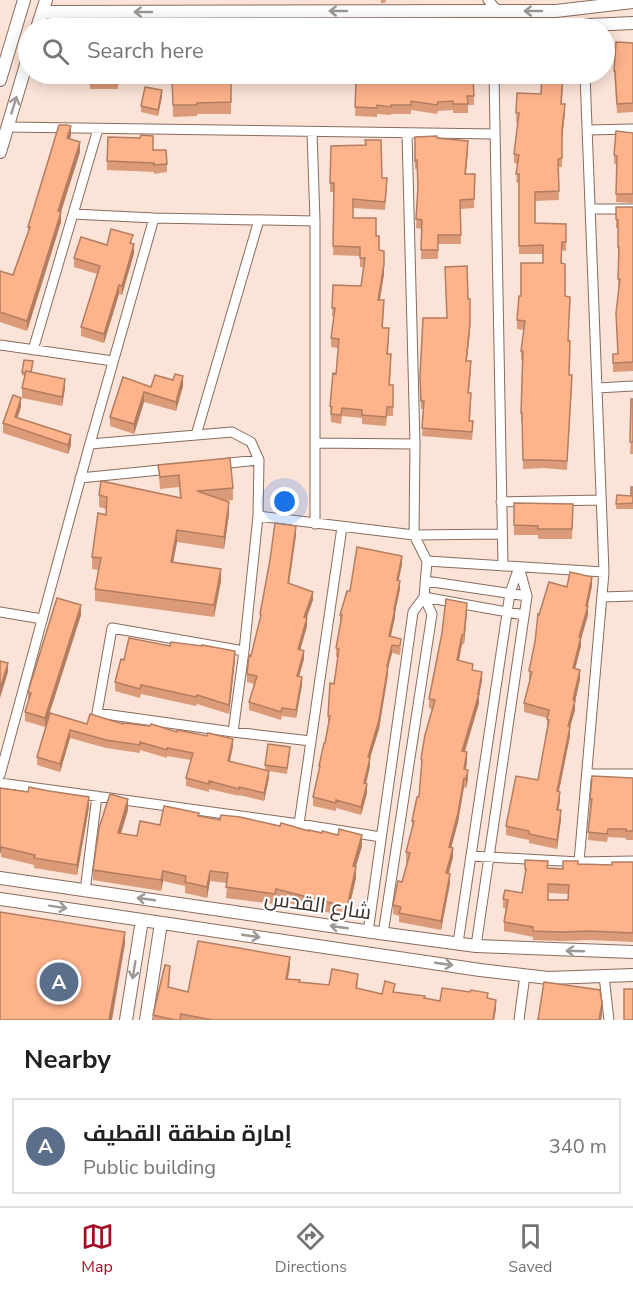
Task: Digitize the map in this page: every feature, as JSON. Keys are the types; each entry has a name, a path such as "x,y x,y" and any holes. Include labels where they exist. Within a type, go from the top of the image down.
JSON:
{"main road":[{"path":"0,80 2,65 24,0"},
{"path":"44,6 556,11 633,2"},
{"path":"615,24 633,23"},
{"path":"0,152 21,84"},
{"name":"شارع القدس","path":"0,878 476,946 633,952"},
{"path":"0,899 548,978 633,975"},
{"path":"126,1020 142,920"},
{"path":"146,1020 160,923"}],"street":[{"path":"488,0 498,11"},
{"path":"494,84 503,566"},
{"path":"579,862 604,572 585,84"},
{"path":"8,128 495,134"},
{"path":"33,350 98,129"},
{"path":"587,130 633,129"},
{"path":"312,132 315,221 315,524"},
{"path":"368,932 413,612 424,597 427,561 414,535 415,444 407,133"},
{"path":"590,209 633,209"},
{"path":"73,214 315,221"},
{"path":"0,775 80,478 154,218"},
{"path":"196,435 259,220"},
{"path":"0,345 113,361"},
{"path":"597,388 633,386"},
{"path":"90,444 232,432 251,442 259,460 258,516 233,732"},
{"path":"315,443 415,444"},
{"path":"211,465 259,460"},
{"path":"80,478 176,468"},
{"path":"501,502 601,500"},
{"path":"258,516 414,535 502,534"},
{"path":"299,824 342,527"},
{"path":"427,561 604,572"},
{"path":"458,943 507,611 510,593 519,567"},
{"path":"476,946 527,596 519,567"},
{"path":"426,581 527,596"},
{"path":"603,597 633,596"},
{"path":"424,597 524,615"},
{"path":"383,934 432,614 424,597"},
{"path":"0,612 42,619"},
{"path":"244,651 112,628 97,713 311,741"},
{"path":"587,774 633,774"},
{"path":"0,783 381,837"},
{"path":"86,891 97,796"},
{"path":"471,855 579,862 633,861"},
{"path":"519,1020 525,975"},
{"path":"604,976 609,1020"}],"building":[{"path":"616,42 633,43 633,103 617,104"},
{"path":"172,84 231,84 231,102 173,105"},
{"path":"356,84 473,84 474,96 467,96 468,104 453,104 453,101 438,102 437,105 411,101 411,105 355,107"},
{"path":"542,84 562,84 561,104 565,104 562,158 558,159 559,191 535,192 535,223 566,224 566,242 562,242 561,263 565,264 565,296 570,297 568,341 570,341 569,375 572,375 567,461 523,460 521,413 523,351 521,351 525,321 517,320 519,296 521,296 521,263 543,263 543,245 519,246 519,174 516,174 519,155 514,154 519,113 516,113 517,93 541,94"},
{"path":"145,87 162,90 158,110 141,106"},
{"path":"59,125 71,126 67,138 80,142 27,321 0,312 0,271 13,275 30,227 28,227"},
{"path":"616,131 633,133 633,194 616,194 617,156 614,155"},
{"path":"141,135 153,136 153,150 166,150 167,164 107,161 108,137 140,138"},
{"path":"437,136 437,138 468,141 465,174 475,174 474,199 460,200 461,235 438,235 438,250 421,250 422,220 416,219 418,187 415,137"},
{"path":"365,140 381,140 382,178 387,178 385,202 353,199 353,218 376,218 379,250 384,251 378,300 384,300 382,326 389,328 387,354 391,354 389,385 393,385 393,407 387,407 386,417 362,415 362,410 342,408 341,415 331,414 332,407 330,406 339,339 331,338 335,308 332,308 333,285 361,286 365,258 360,258 360,247 333,246 334,183 330,183 331,146 366,145"},
{"path":"616,207 633,207 633,362 613,363 613,354 618,354 616,313 620,279 618,279 619,247"},
{"path":"111,229 133,235 130,243 134,244 122,286 119,285 104,334 81,327 100,266 74,258 81,237 107,245"},
{"path":"467,266 470,324 466,361 471,361 468,393 471,393 469,421 473,421 472,432 422,428 424,401 421,401 420,376 423,318 447,318 445,267"},
{"path":"24,360 33,361 31,372 22,372"},
{"path":"26,371 65,379 62,397 22,388"},
{"path":"175,374 183,376 176,402 144,392 134,424 110,417 123,377 151,387 155,375 173,380"},
{"path":"13,395 21,398 15,417 71,435 68,445 3,423"},
{"path":"631,399 633,399 633,442 630,442"},
{"path":"230,458 233,488 197,491 229,502 224,537 177,530 171,562 221,569 214,605 95,589 101,558 92,557 98,513 106,515 107,497 99,495 101,481 181,498 179,475 160,477 158,465"},
{"path":"631,487 633,487 633,503 616,504 617,495 631,496"},
{"path":"514,503 573,504 572,529 538,529 538,526 514,525"},
{"path":"275,523 296,526 288,583 313,592 304,617 307,618 298,649 304,651 297,676 302,677 296,710 282,708 281,712 249,702 257,676 247,674 249,655 251,656 261,615"},
{"path":"357,547 402,556 397,580 400,581 389,636 401,639 400,646 392,645 379,720 368,757 370,758 364,783 367,784 361,807 313,797 330,716 328,716 330,683 334,684 339,649 336,648 342,615 340,615 347,591 350,591"},
{"path":"570,572 592,577 586,606 588,606 573,668 580,670 557,791 560,792 557,810 561,810 557,840 506,826 516,776 538,780 549,720 547,719 549,710 524,703 532,672 529,671 538,614 549,582 567,587"},
{"path":"57,598 81,605 45,718 25,712 31,693 28,692"},
{"path":"446,599 467,603 464,635 462,635 457,660 473,664 472,670 482,672 479,694 462,751 467,752 464,769 468,770 466,779 464,778 449,847 453,848 446,873 450,874 441,921 399,913 401,907 393,905 398,881 402,882 410,853 406,852 417,797 419,797 425,735 435,700 429,699"},
{"path":"129,638 170,646 171,642 235,651 229,705 197,695 196,697 141,685 140,689 115,682 121,659 124,660"},
{"path":"0,661 8,663 0,689"},
{"path":"50,713 87,724 90,714 123,724 150,726 151,724 177,732 177,730 207,736 208,733 233,739 228,761 269,771 264,793 186,778 193,753 167,748 167,750 140,742 140,745 106,740 70,730 60,764 37,757"},
{"path":"268,744 290,747 287,768 265,765"},
{"path":"592,776 633,778 633,831 608,829 607,834 588,832"},
{"path":"29,787 89,797 77,865 34,858 35,855 1,847 0,853 0,788 28,792"},
{"path":"110,794 128,799 118,833 137,836 140,821 160,825 164,806 220,820 221,815 240,817 280,826 281,823 322,833 322,831 338,835 339,829 362,835 353,866 356,867 347,907 276,889 275,894 226,887 228,873 210,871 207,887 185,882 186,876 163,871 161,880 93,870 99,828"},
{"path":"525,860 548,861 547,868 563,869 563,861 612,865 612,862 633,862 633,933 533,931 533,927 504,922 508,900 503,899 505,890 522,893","holes":["548,884 569,885 568,900 548,900"]},
{"path":"0,912 125,932 109,1020 0,1020"},
{"path":"198,941 290,957 286,979 300,980 299,982 329,985 332,969 358,974 356,988 382,994 385,981 395,984 393,992 425,996 424,998 440,1001 442,988 488,993 487,998 496,1000 493,1020 212,1020 181,1014 180,1020 175,1020 153,1015 165,965 170,966 168,987 188,992"},
{"path":"544,982 600,990 602,1003 599,1020 538,1020"},
{"path":"624,989 633,989 633,1020 624,1020"}],"place":[{"name":"إمارة منطقة القطيف","path":"59,982"}]}
